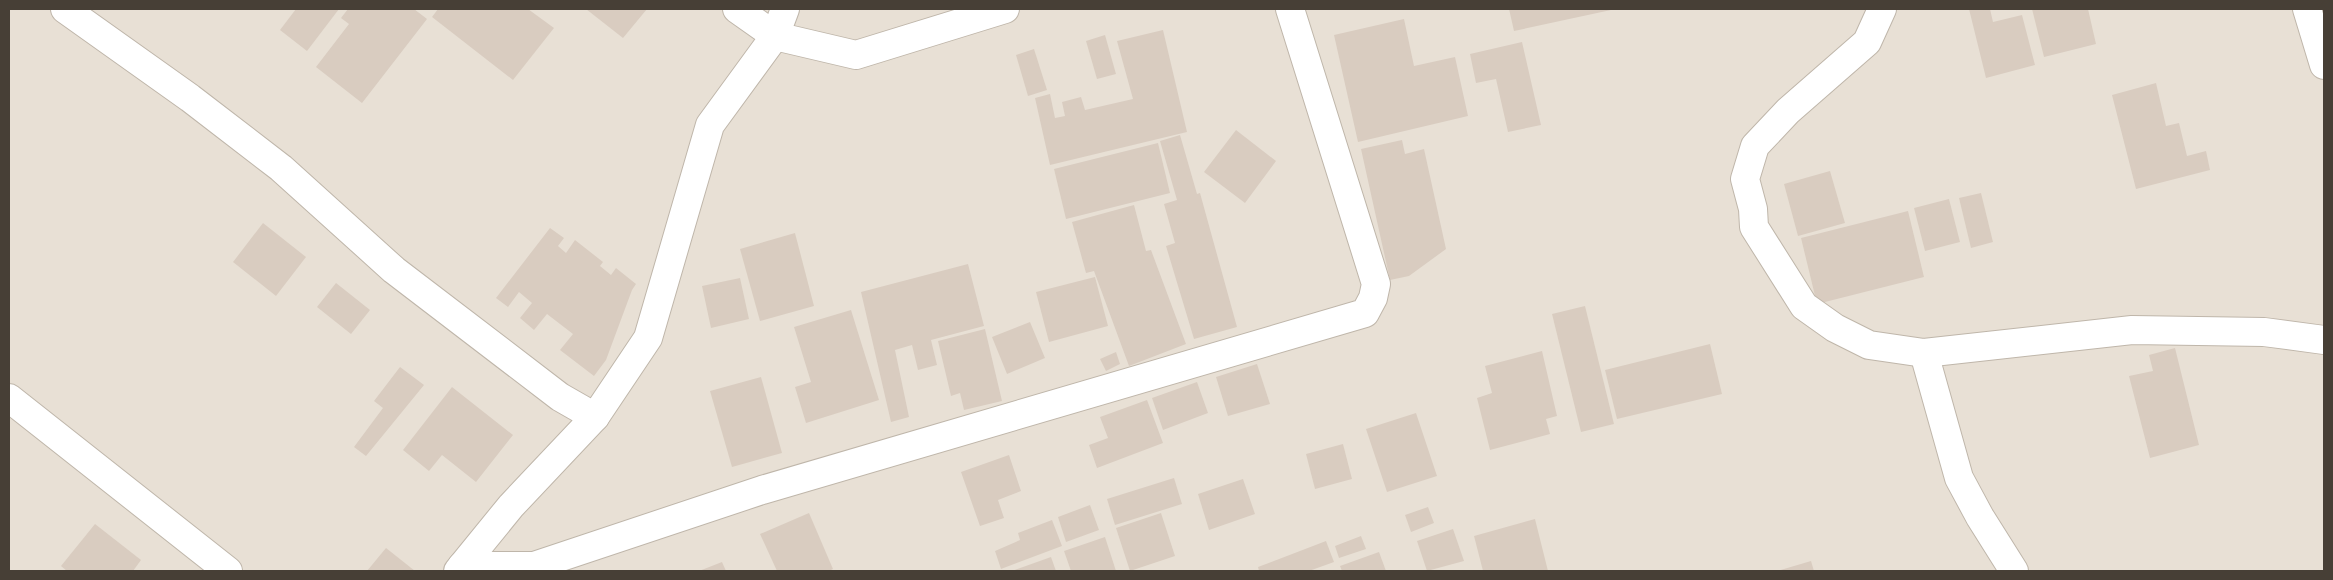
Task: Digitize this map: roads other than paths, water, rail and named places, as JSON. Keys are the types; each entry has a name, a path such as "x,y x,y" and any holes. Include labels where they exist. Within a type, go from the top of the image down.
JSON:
{"street":[{"path":"65,9 236,133 281,168 394,270 560,397 595,417"},
{"path":"737,9 775,36 856,55 1005,9"},
{"path":"460,569 511,506 595,417 648,338 710,125 775,36 785,9"},
{"path":"460,569 534,566 762,490 1364,312 1373,298 1376,284 1290,9"},
{"path":"1882,9 1866,42 1788,111 1755,146 1745,178 1753,209 1754,227 1804,306 1835,328 1869,345 1924,353 2132,330 2264,332 2324,340"},
{"path":"2306,9 2324,65"},
{"path":"1924,353 1959,478 1980,517 2014,571"},
{"path":"9,398 228,571"}]}
